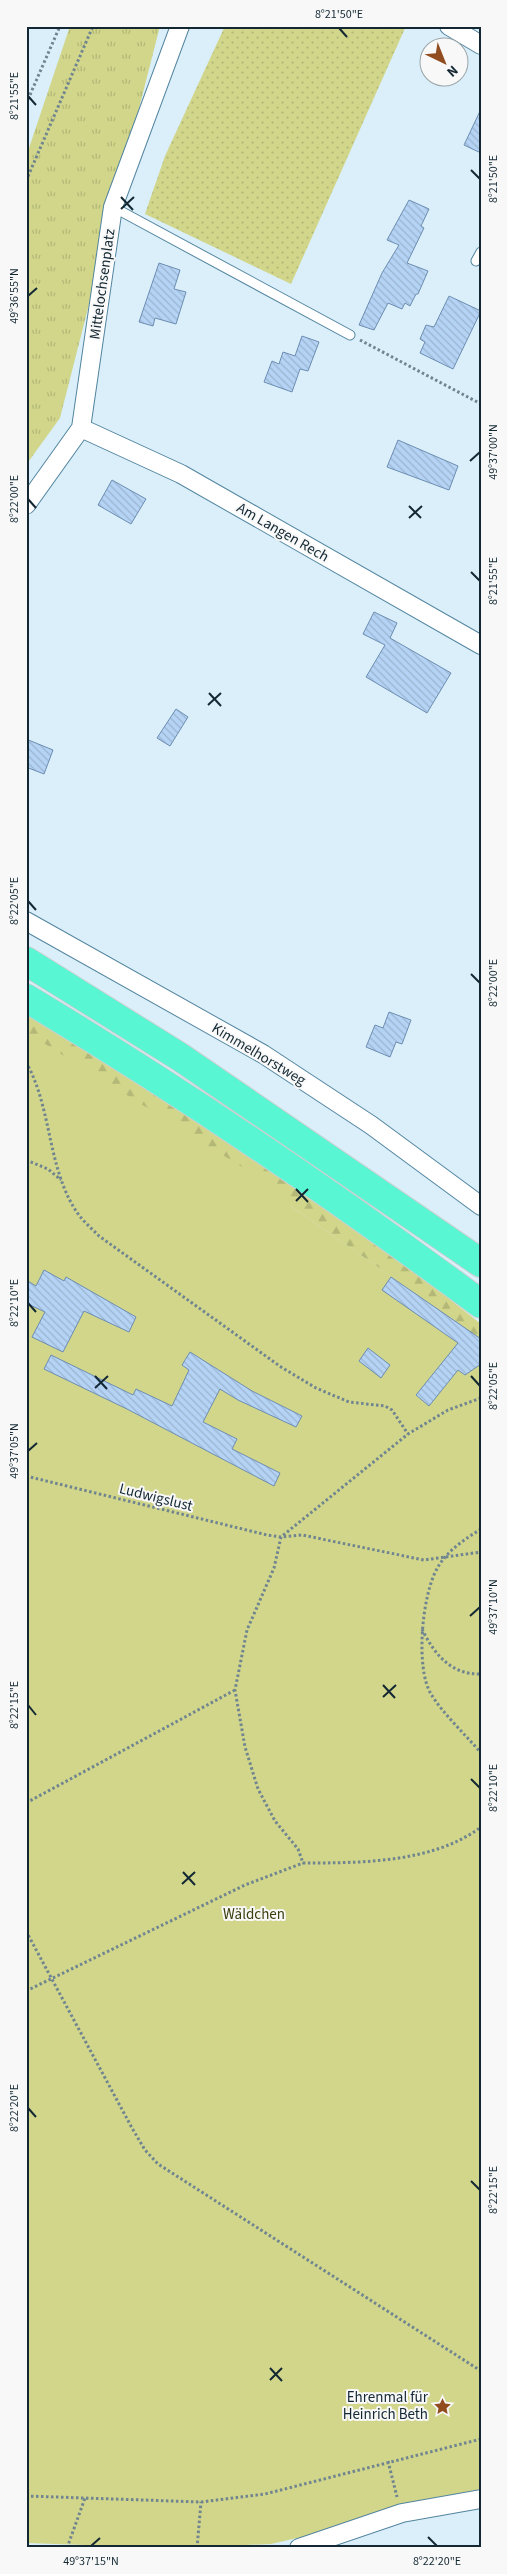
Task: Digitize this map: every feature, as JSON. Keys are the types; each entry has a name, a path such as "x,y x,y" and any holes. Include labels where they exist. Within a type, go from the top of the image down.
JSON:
{"highway":[{"path":"26,961 180,1057 315,1147 481,1263"},
{"path":"26,998 268,1152 373,1224 481,1304"}],"street":[{"name":"Mittelochsenplatz","path":"26,505 81,428 113,207 180,26"},
{"path":"449,26 481,46"},
{"name":"Am Langen Rech","path":"81,428 181,474 481,645"},
{"name":"Kimmelhorstweg","path":"26,921 263,1054 371,1124 481,1206"},
{"path":"299,2548 402,2513 481,2499"}],"lane":[{"path":"113,207 350,335"},
{"path":"476,261 481,252"}],"path":[{"path":"26,104 60,26"},
{"path":"26,181 93,26"},
{"path":"350,335 481,404"},
{"path":"26,1062 39,1087 61,1180 76,1211 99,1236 281,1367 316,1388 349,1402 385,1406 392,1410 408,1434"},
{"path":"26,1160 48,1170 61,1180"},
{"path":"303,1863 298,1849 275,1821 258,1789 245,1747 235,1690 247,1630 274,1568 281,1537 408,1434 448,1410 481,1398"},
{"name":"Ludwigslust","path":"26,1476 281,1537 302,1535 424,1560 446,1555 481,1552"},
{"path":"481,1529 446,1555 436,1569 422,1628 421,1651 423,1670 431,1694 481,1753"},
{"path":"422,1628 431,1647 450,1666 462,1673 481,1674"},
{"path":"26,1803 235,1690"},
{"path":"26,1991 245,1885 303,1863 327,1863 423,1854 454,1844 481,1827"},
{"path":"26,1931 132,2128 145,2150 158,2164 481,2371"},
{"path":"26,2496 201,2502 265,2494 481,2439"},
{"path":"388,2462 402,2513"},
{"path":"67,2548 85,2498"},
{"path":"197,2548 201,2502"}],"green space":[{"path":"70,26 160,26 60,418 26,465 26,157"},
{"path":"225,26 406,26 291,284 145,214 165,156"},
{"path":"26,1010 168,1099 404,1263 481,1324 481,1346 479,1338 292,1207 26,1055"},
{"name":"Wäldchen","path":"26,1032 250,1172 292,1207 481,1339 481,2489 418,2502 306,2536 271,2544 174,2548 26,2543"}],"building":[{"path":"481,109 481,153 464,145"},
{"path":"409,200 429,209 421,226 424,228 407,263 428,271 418,294 416,294 410,306 405,303 402,309 388,303 374,330 359,325 382,273 399,245 387,240"},
{"path":"159,263 180,270 174,289 186,292 176,324 155,318 153,326 139,322"},
{"path":"449,296 481,311 453,369 420,353 425,342 420,339 426,325 434,327"},
{"path":"302,336 319,342 308,371 300,369 292,392 264,382 272,361 279,364 283,352 295,356"},
{"path":"398,440 458,466 449,490 387,467"},
{"path":"112,480 146,499 131,524 98,505"},
{"path":"374,612 397,623 390,638 451,673 427,713 366,677 385,645 363,634"},
{"path":"176,709 188,717 170,746 157,738"},
{"path":"26,739 53,750 44,774 26,767"},
{"path":"389,1012 411,1020 402,1044 396,1042 390,1057 366,1047 375,1025 383,1028"},
{"path":"44,1270 64,1281 66,1277 136,1317 129,1332 84,1311 63,1352 32,1337 45,1312 26,1303 26,1280 36,1286"},
{"path":"391,1277 481,1339 481,1364 465,1375 458,1370 429,1406 416,1395 458,1343 382,1290"},
{"path":"368,1348 390,1365 381,1378 359,1361"},
{"path":"190,1352 252,1391 302,1416 296,1427 238,1400 220,1389 203,1422 237,1439 232,1449 280,1473 274,1486 127,1409 44,1369 51,1355 133,1395 136,1389 172,1406 189,1370 182,1365"}],"place":[{"name":"Ehrenmal für Heinrich Beth","path":"442,2406"}]}
